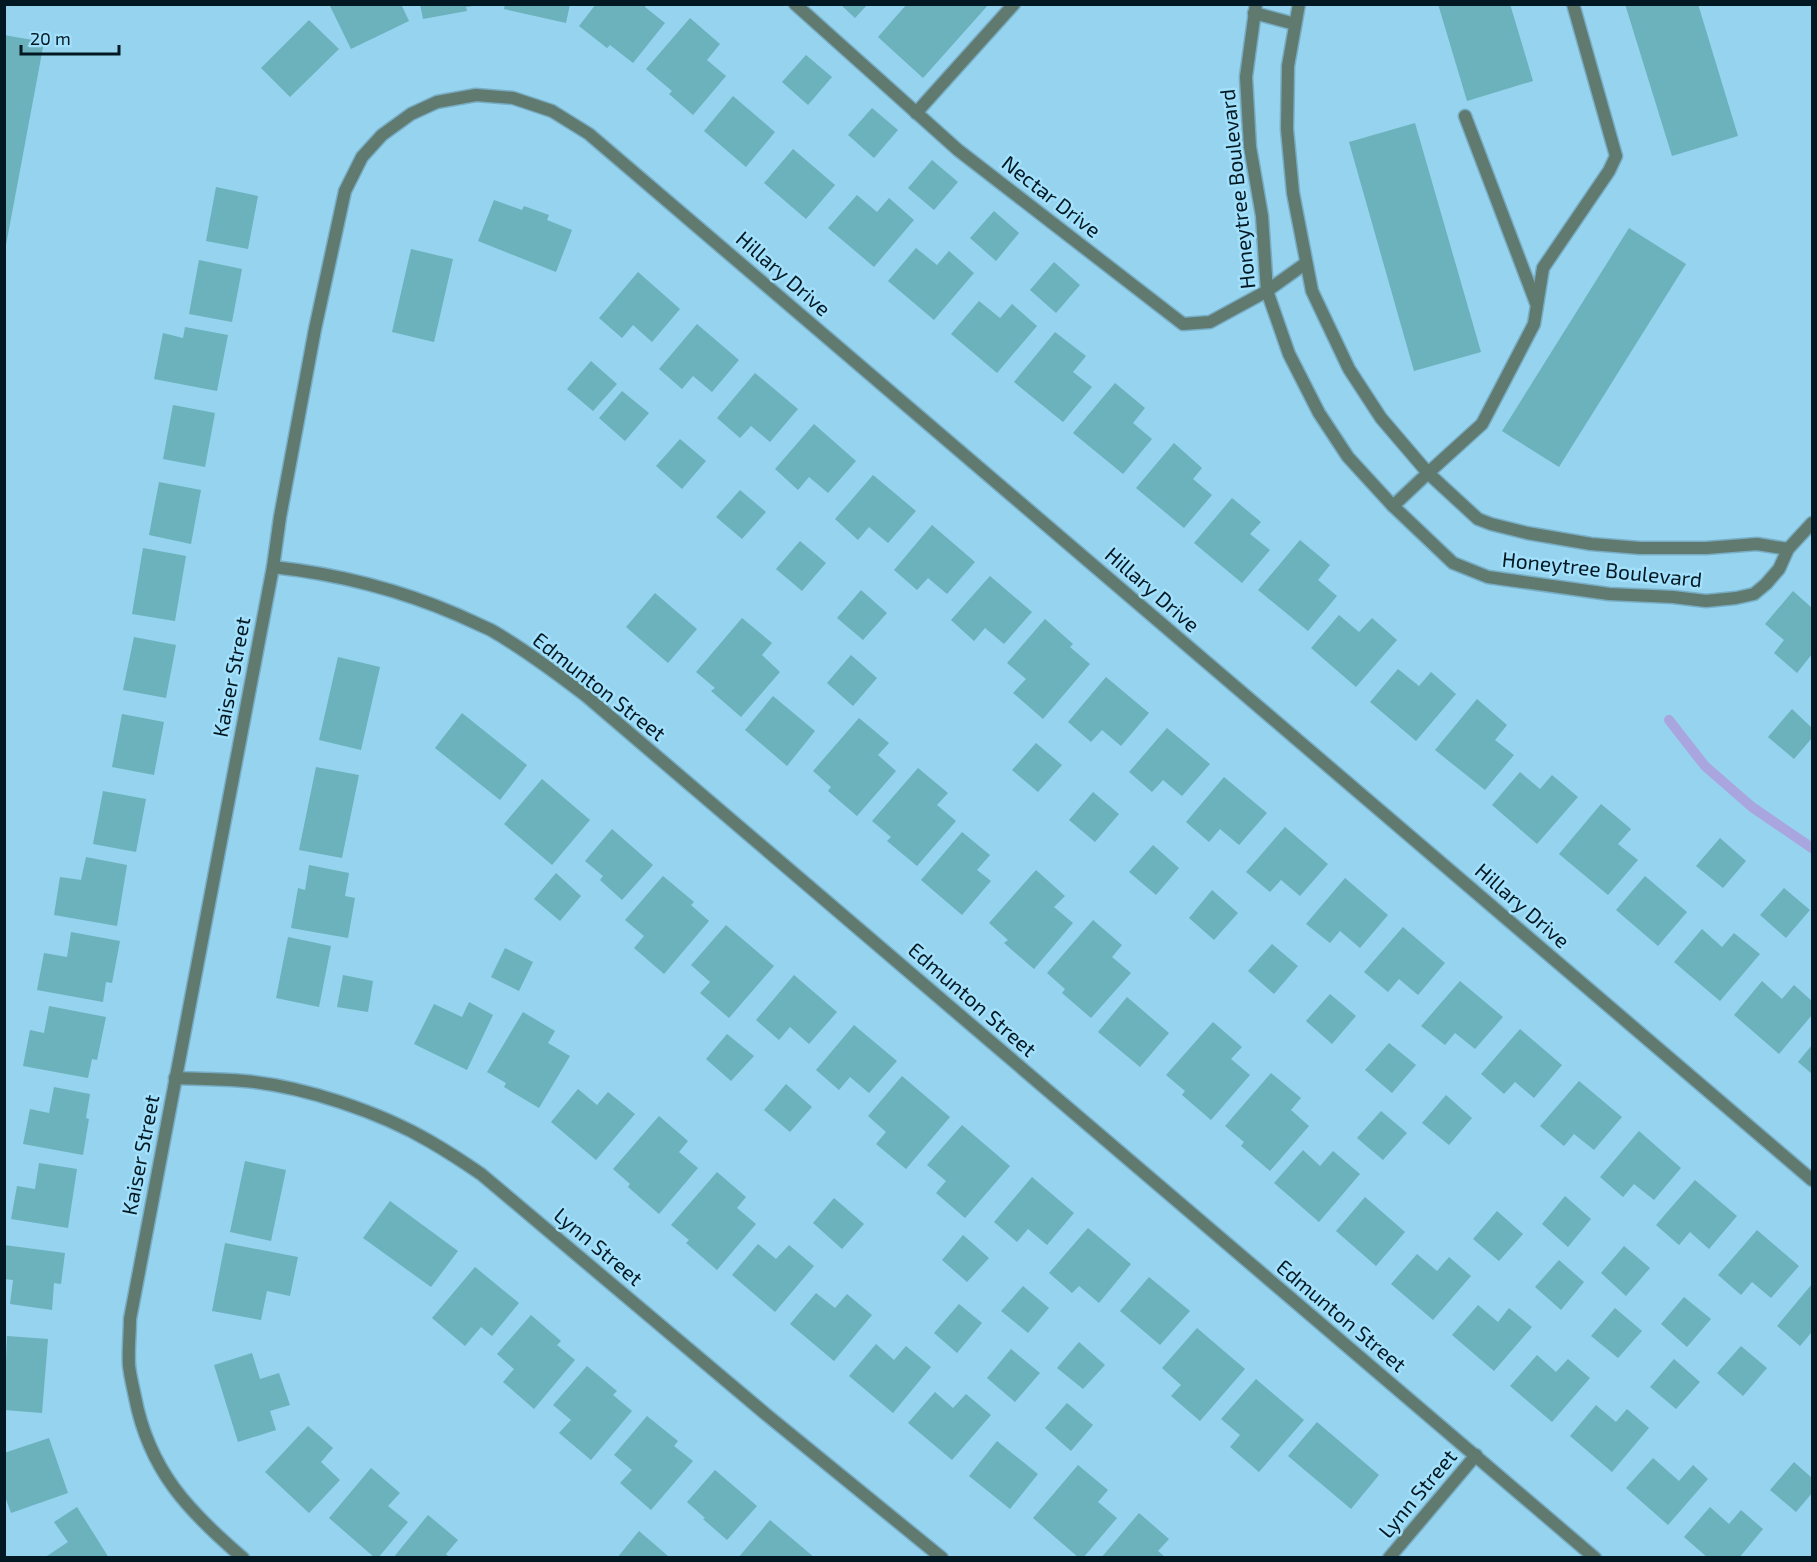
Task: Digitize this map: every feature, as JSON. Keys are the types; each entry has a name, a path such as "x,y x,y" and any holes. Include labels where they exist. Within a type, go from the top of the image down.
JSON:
{"street":[{"name":"Nectar Drive","path":"795,4 958,150 1183,324 1210,322 1267,291 1306,263"},
{"path":"916,113 1014,4"},
{"name":"Honeytree Boulevard","path":"1295,24 1255,9 1246,77 1250,147 1262,216 1267,291 1289,354 1319,413 1348,457 1393,506 1453,563 1473,572 1488,577 1608,594 1673,597 1706,602 1754,594 1779,569 1788,549 1757,544 1706,548 1641,548 1592,544 1527,533 1491,524 1478,519 1428,473 1381,418 1349,369 1312,291 1306,263 1293,193 1287,129 1288,66 1299,4"},
{"path":"1393,506 1482,423 1534,324 1543,268 1609,171 1616,156 1573,4"},
{"name":"Hillary Drive","path":"437,102 476,95 513,98 552,111 589,134 1812,1180"},
{"name":"Kaiser Street","path":"243,1557 191,1509 171,1485 151,1451 139,1419 129,1367 130,1319 273,567 280,517 311,353 345,191 362,157 382,135 411,114 437,102"},
{"path":"1465,116 1537,304"},
{"path":"1788,549 1812,523"},
{"name":"Edmunton Street","path":"273,567 310,571 354,580 424,600 490,630 551,669 585,695 1594,1557"},
{"name":"Lynn Street","path":"175,1078 245,1081 286,1088 338,1102 393,1123 430,1141 481,1174 768,1416 942,1557"},
{"name":"Lynn Street","path":"1389,1557 1476,1455"}],"building":[{"path":"329,4 401,4 409,21 351,49"},
{"path":"420,4 473,4 473,6 466,7 467,11 423,19"},
{"path":"505,4 570,4 566,23 504,9"},
{"path":"596,4 647,4 645,7 665,23 633,63 610,45 607,48 579,26"},
{"path":"840,4 868,4 855,18"},
{"path":"907,4 989,4 923,78 878,37"},
{"path":"1438,4 1510,4 1533,81 1467,101"},
{"path":"1625,4 1698,4 1738,136 1672,156"},
{"path":"690,18 720,44 707,60 726,76 693,115 669,94 672,91 646,69"},
{"path":"309,20 339,49 290,97 261,68"},
{"path":"4,35 44,42 6,245 4,245"},
{"path":"806,55 832,77 808,105 782,82"},
{"path":"733,96 775,132 746,167 704,131"},
{"path":"872,108 898,130 874,158 848,135"},
{"path":"1415,123 1481,352 1414,371 1349,142"},
{"path":"793,149 835,185 806,219 764,183"},
{"path":"932,160 958,182 934,210 908,188"},
{"path":"216,187 258,196 248,249 206,241"},
{"path":"857,195 877,212 889,198 914,220 874,267 828,228"},
{"path":"494,200 522,210 524,206 549,215 547,220 572,230 556,272 478,241"},
{"path":"994,211 1019,233 996,261 970,238"},
{"path":"1629,228 1686,264 1559,467 1502,431"},
{"path":"916,248 937,265 949,251 974,273 934,320 888,281"},
{"path":"411,249 453,259 434,342 392,332"},
{"path":"199,260 242,269 232,322 189,314"},
{"path":"1054,262 1080,285 1056,313 1030,290"},
{"path":"638,272 680,309 652,342 633,325 622,338 599,318"},
{"path":"979,301 1000,318 1012,304 1037,326 997,373 951,334"},
{"path":"697,324 739,360 712,392 693,376 682,389 659,369"},
{"path":"185,327 228,335 217,391 154,379 163,333 183,338"},
{"path":"1055,332 1086,356 1073,372 1092,387 1063,422 1014,382"},
{"path":"591,361 617,384 593,411 567,389"},
{"path":"755,373 798,409 770,442 751,426 740,438 717,418"},
{"path":"1115,383 1145,408 1133,423 1152,439 1123,474 1073,433"},
{"path":"622,391 649,413 625,441 599,418"},
{"path":"173,405 215,413 205,467 163,459"},
{"path":"814,424 856,461 828,493 809,477 798,490 775,469"},
{"path":"680,439 706,461 682,489 656,466"},
{"path":"1174,443 1202,468 1193,479 1212,495 1184,528 1136,488"},
{"path":"873,475 916,511 888,543 869,527 858,540 835,519"},
{"path":"159,482 201,490 191,544 149,535"},
{"path":"740,490 766,512 742,539 716,517"},
{"path":"1232,498 1261,522 1250,534 1270,550 1242,583 1194,543"},
{"path":"932,525 975,562 947,594 928,578 917,590 894,570"},
{"path":"1300,540 1330,565 1318,580 1337,596 1308,631 1258,590"},
{"path":"800,541 826,563 802,591 776,569"},
{"path":"143,548 186,556 175,621 132,614"},
{"path":"990,576 1032,612 1004,644 985,628 974,641 951,620"},
{"path":"861,590 887,613 863,640 837,618"},
{"path":"1793,591 1812,608 1812,654 1797,673 1774,653 1784,640 1765,624"},
{"path":"655,593 697,629 668,663 626,627"},
{"path":"1339,615 1359,632 1372,618 1397,640 1356,687 1311,648"},
{"path":"742,618 772,643 762,655 780,672 741,717 711,691 715,688 696,672"},
{"path":"1045,619 1073,644 1070,647 1090,664 1043,719 1013,693 1026,679 1007,663"},
{"path":"134,637 176,645 166,698 123,690"},
{"path":"851,655 877,678 853,706 827,683"},
{"path":"338,657 380,667 361,750 319,740"},
{"path":"1398,669 1419,686 1431,672 1456,694 1416,741 1370,702"},
{"path":"1106,677 1149,713 1121,746 1102,730 1091,742 1068,722"},
{"path":"773,696 815,731 787,766 745,730"},
{"path":"1477,699 1507,725 1495,740 1514,755 1485,790 1435,750"},
{"path":"1792,709 1812,728 1812,738 1794,759 1768,737"},
{"path":"462,713 527,765 500,800 435,748"},
{"path":"122,714 164,722 154,775 112,767"},
{"path":"859,718 889,743 878,755 896,771 857,816 828,791 831,787 813,771"},
{"path":"1167,728 1210,764 1182,796 1163,780 1152,792 1129,772"},
{"path":"1036,743 1062,765 1038,792 1012,770"},
{"path":"316,767 359,775 342,858 299,850"},
{"path":"918,768 948,793 937,805 956,821 917,866 887,841 891,837 872,821"},
{"path":"1520,772 1540,789 1552,775 1578,797 1537,844 1492,805"},
{"path":"1224,777 1267,813 1239,845 1220,829 1209,842 1186,822"},
{"path":"542,779 590,820 552,865 504,824"},
{"path":"103,791 146,799 136,852 93,844"},
{"path":"1093,792 1119,814 1095,842 1069,820"},
{"path":"1601,804 1631,829 1618,844 1638,860 1608,895 1559,854"},
{"path":"1285,827 1328,864 1300,896 1281,880 1270,892 1246,872"},
{"path":"612,829 653,865 622,900 600,880 603,876 585,861"},
{"path":"962,832 990,855 977,870 991,881 962,915 921,880"},
{"path":"1720,838 1746,861 1723,888 1696,866"},
{"path":"1153,845 1179,868 1156,895 1129,872"},
{"path":"86,857 127,865 117,926 54,915 60,877 81,880"},
{"path":"309,865 349,873 345,896 355,898 348,938 291,928 298,888 305,890"},
{"path":"1036,870 1065,896 1054,907 1073,923 1034,969 1004,943 1008,940 989,923"},
{"path":"556,873 581,896 560,921 534,899"},
{"path":"663,876 694,902 691,905 709,921 664,974 634,948 644,936 625,920"},
{"path":"1645,876 1687,912 1658,946 1616,910"},
{"path":"1345,878 1388,915 1360,948 1340,931 1330,943 1306,924"},
{"path":"1784,888 1810,910 1786,938 1760,915"},
{"path":"1212,890 1238,913 1214,940 1189,918"},
{"path":"1093,920 1122,945 1112,957 1131,973 1091,1018 1062,993 1065,989 1047,973"},
{"path":"726,925 774,966 729,1018 700,993 710,982 691,965"},
{"path":"1403,927 1445,963 1418,995 1399,979 1388,992 1364,972"},
{"path":"1702,929 1722,947 1734,933 1760,954 1720,1001 1674,962"},
{"path":"71,932 120,941 112,983 106,982 103,1002 37,990 44,953 67,957"},
{"path":"288,937 331,946 319,1007 276,998"},
{"path":"1272,944 1298,966 1274,994 1248,971"},
{"path":"505,948 533,962 519,991 491,977"},
{"path":"343,975 373,981 368,1012 337,1007"},
{"path":"794,975 837,1012 809,1044 790,1027 779,1040 756,1020"},
{"path":"1460,981 1503,1017 1475,1049 1455,1033 1445,1045 1421,1026"},
{"path":"1762,981 1782,999 1794,985 1812,1001 1812,1015 1779,1054 1734,1015"},
{"path":"1330,994 1356,1016 1332,1044 1306,1021"},
{"path":"1127,997 1169,1033 1140,1067 1098,1032"},
{"path":"469,1002 493,1015 467,1070 414,1044 434,1004 462,1017"},
{"path":"49,1006 106,1017 97,1060 92,1059 88,1078 23,1066 30,1030 44,1033"},
{"path":"523,1012 555,1031 548,1043 570,1056 539,1108 504,1087 506,1083 487,1072"},
{"path":"1213,1022 1242,1047 1231,1059 1250,1075 1211,1120 1182,1095 1185,1091 1166,1075"},
{"path":"854,1025 897,1061 869,1093 850,1077 839,1090 816,1070"},
{"path":"1520,1029 1562,1065 1534,1098 1515,1082 1504,1094 1481,1074"},
{"path":"727,1034 754,1056 731,1081 706,1059"},
{"path":"1389,1043 1416,1065 1392,1093 1365,1070"},
{"path":"1812,1045 1812,1074 1798,1062"},
{"path":"1271,1073 1301,1098 1291,1110 1309,1126 1270,1171 1241,1146 1244,1142 1225,1126"},
{"path":"902,1076 950,1117 906,1169 876,1144 886,1132 868,1116"},
{"path":"1579,1081 1622,1117 1594,1150 1574,1134 1564,1146 1540,1126"},
{"path":"786,1084 812,1107 790,1132 764,1110"},
{"path":"54,1087 90,1094 86,1118 89,1119 83,1155 23,1144 30,1109 49,1113"},
{"path":"578,1089 597,1105 608,1092 635,1114 596,1160 551,1122"},
{"path":"1446,1095 1472,1118 1449,1145 1422,1123"},
{"path":"1381,1111 1407,1133 1383,1160 1357,1138"},
{"path":"659,1116 688,1141 679,1152 698,1168 659,1214 628,1187 630,1184 613,1169"},
{"path":"962,1125 1010,1166 965,1218 936,1193 946,1181 927,1165"},
{"path":"1639,1131 1681,1168 1654,1200 1634,1184 1623,1197 1600,1177"},
{"path":"1303,1150 1320,1166 1333,1151 1360,1174 1319,1222 1274,1183"},
{"path":"245,1161 286,1170 271,1241 230,1232"},
{"path":"39,1163 77,1169 68,1228 11,1219 17,1186 35,1189"},
{"path":"717,1172 746,1197 737,1208 756,1224 717,1270 686,1243 689,1240 671,1225"},
{"path":"1032,1177 1074,1213 1047,1245 1028,1229 1017,1242 994,1222"},
{"path":"1695,1180 1737,1216 1709,1249 1690,1232 1679,1245 1656,1225"},
{"path":"1565,1196 1591,1219 1568,1247 1542,1224"},
{"path":"1365,1197 1405,1232 1376,1266 1336,1231"},
{"path":"834,1198 864,1224 842,1249 813,1223"},
{"path":"390,1201 458,1251 431,1287 363,1238"},
{"path":"1497,1211 1523,1234 1499,1261 1473,1239"},
{"path":"1088,1228 1131,1264 1099,1303 1079,1286 1072,1293 1049,1273"},
{"path":"1757,1230 1799,1266 1771,1298 1752,1282 1741,1295 1718,1275"},
{"path":"963,1235 989,1258 967,1282 942,1260"},
{"path":"225,1243 298,1257 290,1296 267,1291 261,1320 212,1311"},
{"path":"758,1244 776,1259 789,1245 814,1266 775,1312 732,1275"},
{"path":"4,1245 65,1253 61,1284 54,1283 52,1310 10,1304 13,1280 4,1279"},
{"path":"1624,1246 1650,1268 1626,1296 1601,1273"},
{"path":"1417,1254 1437,1271 1449,1257 1471,1276 1433,1320 1391,1284"},
{"path":"1559,1260 1584,1282 1561,1310 1535,1287"},
{"path":"475,1267 519,1303 492,1336 481,1327 465,1346 432,1318"},
{"path":"1149,1277 1190,1311 1160,1345 1120,1311"},
{"path":"1812,1284 1812,1335 1811,1333 1800,1346 1777,1326"},
{"path":"1023,1286 1049,1308 1028,1333 1001,1311"},
{"path":"816,1293 835,1308 847,1294 872,1315 834,1361 790,1324"},
{"path":"1684,1297 1711,1319 1687,1347 1661,1324"},
{"path":"959,1304 982,1323 957,1353 934,1333"},
{"path":"1478,1305 1498,1322 1509,1308 1532,1327 1494,1371 1452,1335"},
{"path":"1615,1308 1642,1331 1618,1358 1591,1336"},
{"path":"531,1315 561,1341 557,1345 575,1360 534,1409 503,1382 514,1369 497,1354"},
{"path":"1197,1328 1245,1369 1200,1421 1171,1396 1181,1385 1162,1368"},
{"path":"7,1336 48,1339 42,1413 4,1410"},
{"path":"1079,1342 1105,1365 1083,1389 1057,1368"},
{"path":"876,1344 894,1360 906,1346 931,1367 893,1413 849,1376"},
{"path":"1741,1346 1767,1368 1743,1396 1717,1373"},
{"path":"1011,1349 1040,1373 1015,1402 987,1378"},
{"path":"252,1353 260,1379 279,1373 290,1405 270,1411 276,1430 238,1442 214,1365"},
{"path":"1537,1355 1556,1372 1568,1359 1590,1378 1552,1422 1510,1386"},
{"path":"1674,1359 1700,1382 1676,1409 1650,1387"},
{"path":"587,1366 617,1391 613,1395 632,1411 591,1460 559,1433 571,1420 553,1405"},
{"path":"1256,1379 1304,1420 1259,1472 1230,1447 1240,1435 1221,1419"},
{"path":"935,1392 953,1408 966,1394 991,1415 952,1460 908,1423"},
{"path":"1067,1403 1093,1425 1071,1451 1045,1428"},
{"path":"1596,1405 1616,1422 1627,1409 1649,1428 1612,1472 1570,1436"},
{"path":"647,1416 678,1441 674,1446 693,1461 651,1510 620,1483 632,1470 614,1455"},
{"path":"1317,1422 1379,1475 1351,1509 1288,1456"},
{"path":"308,1426 333,1448 321,1462 340,1480 309,1513 265,1472"},
{"path":"49,1438 68,1493 11,1513 4,1494 4,1453"},
{"path":"997,1441 1038,1474 1010,1509 969,1476"},
{"path":"1653,1458 1679,1481 1693,1465 1708,1479 1668,1525 1626,1488"},
{"path":"1794,1462 1812,1478 1812,1493 1796,1512 1770,1490"},
{"path":"1078,1465 1108,1490 1098,1502 1117,1518 1083,1558 1079,1558 1033,1518"},
{"path":"371,1468 400,1493 388,1506 408,1522 378,1558 375,1558 329,1518"},
{"path":"715,1470 757,1506 727,1540 687,1502"},
{"path":"77,1507 109,1558 44,1558 68,1542 54,1522"},
{"path":"1710,1507 1729,1524 1741,1510 1763,1529 1739,1558 1708,1558 1684,1537"},
{"path":"1139,1513 1169,1539 1158,1551 1166,1558 1101,1558"},
{"path":"428,1515 458,1540 446,1554 450,1558 393,1558"},
{"path":"770,1520 815,1558 738,1558"},
{"path":"639,1531 668,1556 667,1558 617,1558"}],"waterway":[{"path":"1669,720 1705,766 1752,807 1812,848"}]}
